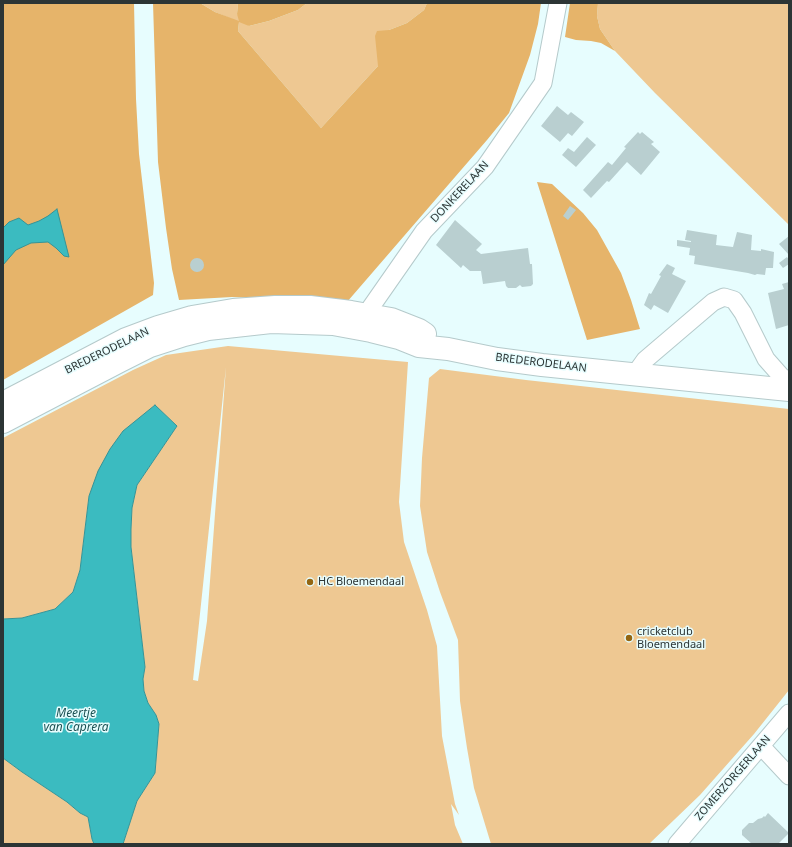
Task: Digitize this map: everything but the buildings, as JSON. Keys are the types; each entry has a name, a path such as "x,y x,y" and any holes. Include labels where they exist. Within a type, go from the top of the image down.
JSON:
{"street":[{"name":"DONKERELAAN","path":"364,322 424,231 485,167 543,82 558,3"},
{"path":"634,374 645,360 713,302 724,298 734,300 743,313 766,359 781,376 789,382"},
{"name":"BREDERODELAAN","path":"3,422 120,360 150,346 192,317 233,310 275,307 310,307 364,322 391,319 419,330 448,349 497,358 542,365 789,390"},
{"name":"BREDERODELAAN","path":"3,403 126,339 170,331"},
{"name":"ZOMERZORGERLAAN","path":"677,844 789,713"},
{"path":"761,746 789,776"}],"shaded area":[{"path":"3,3 134,3 139,154 154,283 153,295 3,380"},
{"path":"153,3 200,3 215,12 239,21 237,14 238,3 307,3 298,10 269,21 249,26 239,22 238,31 321,128 378,66 375,36 377,31 389,30 407,23 424,10 427,3 541,3 538,24 530,55 509,113 347,302 232,297 179,300 172,269 158,162"},
{"path":"200,3 238,3 237,14 249,26 269,21 298,10 307,3 427,3 424,10 407,23 389,30 378,55 378,66 321,128 238,31 239,22 215,12"},
{"path":"570,3 598,3 597,16 600,29 615,51 601,43 565,37"},
{"path":"598,3 789,3 789,225 655,93 615,51 600,29 597,16"},
{"path":"537,182 552,184 583,213 597,230 621,273 640,329 587,340"},
{"name":"HC Bloemendaal","path":"228,346 408,362 399,502 404,542 427,610 437,646 442,736 455,804 459,815 451,804 455,825 463,844 123,844 137,801 155,773 159,724 156,715 148,703 144,691 143,679 145,667 131,547 132,508 137,485 177,426 155,405 139,419 89,496 80,570 73,592 55,609 22,618 3,619 3,438 133,370 166,355","holes":["226,367 207,621 198,681 193,680"]},
{"name":"cricketclub Bloemendaal","path":"440,369 789,409 789,690 754,734 700,795 649,844 491,844 474,788 467,748 460,701 458,640 427,552 420,506 422,458 429,378"},
{"path":"3,758 67,802 80,813 88,817 94,844 3,844"}],"water":[{"path":"57,209 69,257 64,256 48,242 31,243 16,250 3,265 3,228 9,222 19,218 28,225 39,221"},
{"name":"Meertje van Caprera","path":"155,405 177,426 137,485 132,508 131,547 145,667 143,679 144,691 148,703 156,715 159,724 155,773 137,801 123,844 94,844 88,817 80,813 67,802 3,758 3,619 22,618 55,609 73,592 80,570 89,496 98,471 110,449 123,431"}],"place":[{"name":"HC Bloemendaal","path":"310,582"},
{"name":"cricketclub Bloemendaal","path":"629,638"}]}
